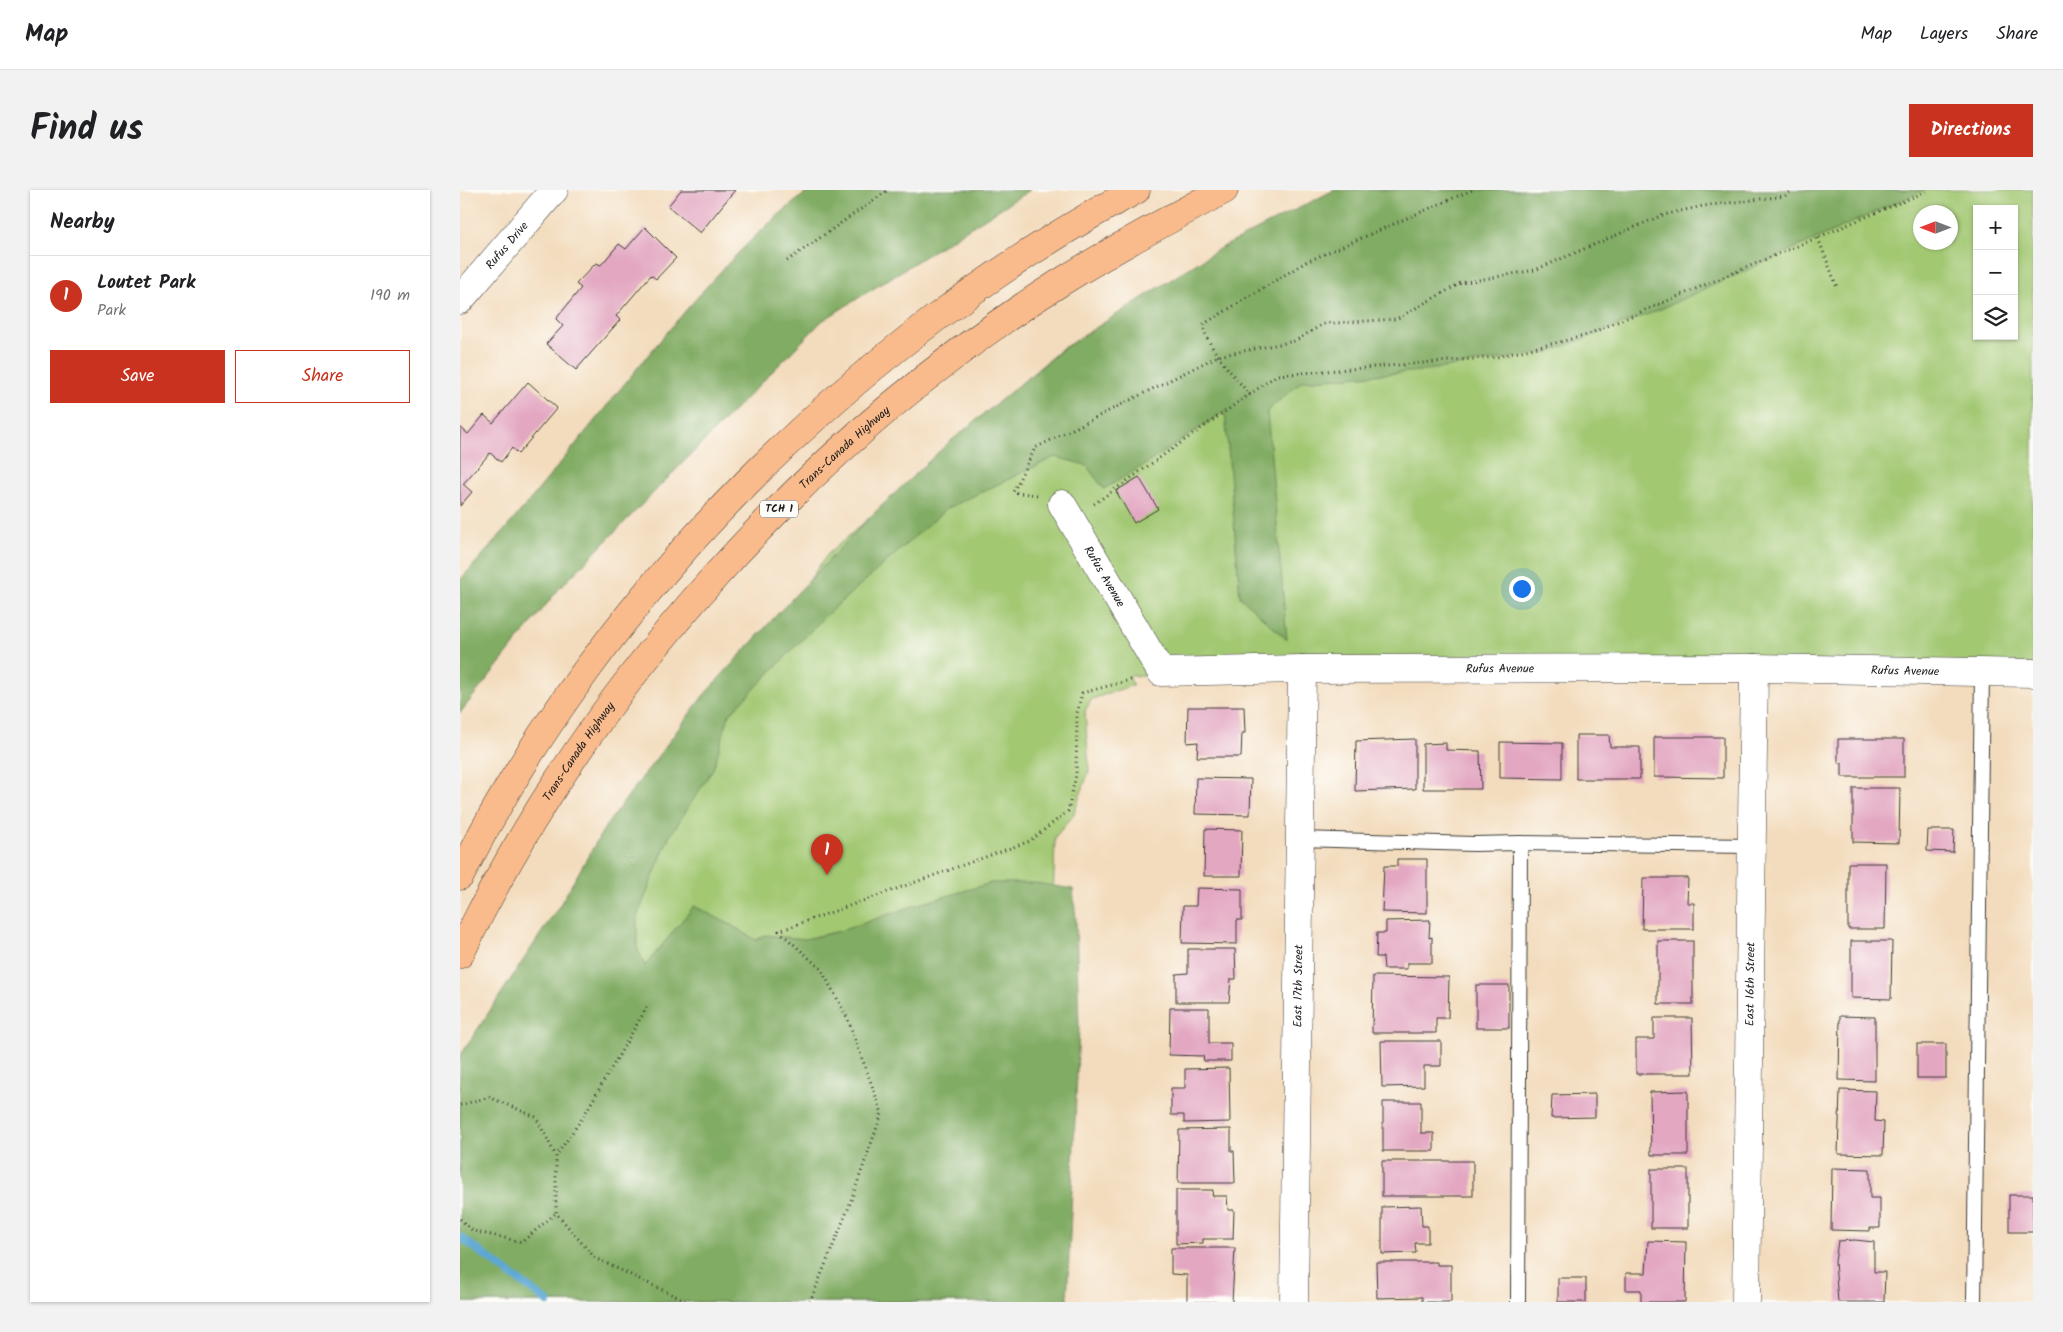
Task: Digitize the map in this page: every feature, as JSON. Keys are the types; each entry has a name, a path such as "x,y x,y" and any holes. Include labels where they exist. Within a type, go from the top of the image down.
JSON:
{"highway":[{"path":"460,876 518,772 569,693 623,620 737,492 800,432 875,367 954,305 1037,248 1136,190"},
{"name":"Trans-Canada Highway","path":"460,954 511,858 550,794 603,717 654,648 712,579 766,521 827,463 902,398 979,339 1059,283 1142,234 1224,190"}],"street":[{"name":"Rufus Drive","path":"460,300 554,190"},
{"name":"Rufus Avenue","path":"1062,504 1161,672 1302,669 1754,668 2033,673"},
{"name":"East 16th Street","path":"1746,1302 1754,668"},
{"name":"East 17th Street","path":"1294,1302 1302,669"}],"lane":[{"path":"1974,1302 1982,672"},
{"path":"1300,839 1474,844 1752,846"},
{"path":"1518,1302 1520,843"}],"path":[{"path":"787,261 888,190"},
{"path":"1250,395 1218,356 1203,331 1204,324 1306,262 1472,190"},
{"path":"1792,190 1785,196 1703,206 1663,215 1536,270 1461,283 1396,319 1323,324 1294,341 1218,356 1035,448 1013,492 1036,494 1083,511 1277,375 1497,357 1584,336 1930,190"},
{"path":"1818,238 1837,287"},
{"path":"810,1302 848,1209 882,1113 847,1017 821,970 779,932 1030,841 1068,811 1076,775 1077,713 1082,692 1161,672"},
{"path":"556,1156 583,1117 646,1007"},
{"path":"460,1105 489,1097 536,1117 556,1156 556,1213 595,1258 688,1302"},
{"path":"460,1219 472,1231 522,1242 556,1213"}],"green space":[{"path":"810,190 1030,190 822,321 558,590 460,713 460,580 531,499 702,292 764,228"},
{"path":"1334,190 1924,190 1654,312 1549,352 1421,371 1302,381 1267,411 1287,640 1240,597 1225,411 1146,464 1104,489 1086,465 1055,457 946,509 824,617 729,715 713,769 668,839 637,917 637,948 645,966 694,906 756,940 765,935 805,939 840,931 916,905 991,883 1035,883 1073,889 1076,920 1079,1028 1067,1302 460,1302 460,1056 561,903 605,827 703,696 783,608 873,514 946,445 1064,348 1219,249"},
{"path":"1348,190 2033,190 2033,668 1129,676 1133,685 1092,699 1085,711 1089,771 1073,816 1055,837 1042,1302 460,1302 460,1074 827,555 1061,349"}],"building":[{"path":"681,190 735,190 700,233 668,206"},
{"path":"645,227 676,258 656,279 651,275 616,316 620,320 576,370 546,344 563,326 556,319 581,288 576,284 596,263 601,265 619,244 626,249"},
{"path":"528,382 557,408 518,454 512,448 501,462 490,453 463,484 472,492 460,506 460,427 468,434 484,415 493,423"},
{"path":"1139,477 1158,509 1134,523 1116,491"},
{"path":"1188,707 1244,707 1245,733 1242,733 1241,757 1197,757 1198,742 1187,743"},
{"path":"1576,735 1609,735 1610,747 1640,747 1640,779 1576,779"},
{"path":"1654,737 1723,737 1723,778 1654,777"},
{"path":"1415,739 1415,789 1355,791 1356,741"},
{"path":"1838,739 1904,739 1904,777 1842,777 1842,763 1838,763"},
{"path":"1500,742 1562,743 1562,779 1500,778"},
{"path":"1446,743 1446,750 1480,751 1481,789 1423,789 1423,744"},
{"path":"1196,778 1251,779 1250,815 1195,814"},
{"path":"1853,788 1900,788 1899,843 1853,842"},
{"path":"1205,829 1242,830 1241,876 1204,876"},
{"path":"1928,830 1954,830 1953,852 1927,851"},
{"path":"1397,859 1427,859 1427,913 1382,912 1384,866 1397,866"},
{"path":"1848,863 1886,863 1885,929 1848,929"},
{"path":"1643,878 1688,878 1687,903 1694,903 1694,929 1642,929"},
{"path":"1197,888 1242,889 1242,920 1237,920 1237,944 1182,943 1183,906 1196,906"},
{"path":"1430,920 1429,938 1432,937 1432,963 1407,963 1407,969 1384,969 1383,957 1376,957 1377,933 1386,933 1386,921"},
{"path":"1658,941 1693,941 1693,1004 1658,1004"},
{"path":"1851,941 1892,941 1891,999 1851,998"},
{"path":"1188,949 1235,949 1236,979 1231,979 1229,1002 1176,1002 1176,974 1188,973"},
{"path":"1373,976 1449,977 1448,1018 1436,1018 1436,1033 1372,1033"},
{"path":"1476,985 1509,985 1509,1028 1476,1028"},
{"path":"1170,1008 1209,1008 1209,1043 1231,1043 1231,1061 1204,1061 1203,1056 1169,1055"},
{"path":"1840,1016 1875,1017 1875,1081 1839,1080"},
{"path":"1654,1018 1692,1018 1693,1074 1636,1074 1636,1039 1654,1039"},
{"path":"1381,1041 1441,1041 1441,1066 1424,1066 1424,1086 1382,1087"},
{"path":"1917,1044 1946,1044 1946,1078 1917,1078"},
{"path":"1229,1068 1230,1122 1184,1123 1184,1115 1171,1115 1171,1088 1185,1088 1185,1069"},
{"path":"1840,1090 1876,1091 1875,1121 1884,1122 1883,1155 1838,1154"},
{"path":"1688,1091 1688,1155 1651,1155 1650,1092"},
{"path":"1595,1094 1595,1117 1551,1118 1552,1095"},
{"path":"1383,1102 1421,1102 1421,1133 1434,1133 1434,1151 1383,1151"},
{"path":"1231,1129 1231,1151 1234,1151 1235,1183 1178,1183 1179,1130"},
{"path":"1382,1161 1473,1161 1473,1196 1382,1196"},
{"path":"1832,1168 1870,1169 1870,1198 1880,1198 1880,1228 1870,1228 1870,1231 1831,1230"},
{"path":"1651,1169 1688,1169 1688,1228 1651,1228"},
{"path":"1176,1190 1213,1190 1212,1196 1227,1196 1228,1210 1234,1210 1233,1239 1203,1239 1203,1243 1176,1244"},
{"path":"2009,1195 2033,1195 2033,1232 2009,1232"},
{"path":"1421,1206 1422,1226 1428,1226 1428,1243 1415,1243 1416,1253 1382,1254 1382,1207"},
{"path":"1648,1241 1686,1242 1685,1302 1641,1302 1641,1290 1626,1290 1626,1273 1646,1273"},
{"path":"1838,1241 1874,1242 1874,1272 1885,1272 1884,1302 1838,1302 1835,1262"},
{"path":"1171,1248 1235,1248 1232,1302 1187,1302 1187,1275 1171,1274"},
{"path":"1376,1262 1437,1262 1437,1265 1451,1265 1451,1302 1422,1302 1422,1297 1377,1298"},
{"path":"1558,1278 1586,1278 1586,1302 1558,1302"}],"waterway":[{"path":"460,1237 548,1302"}],"place":[{"name":"Loutet Park","path":"827,875"}]}
